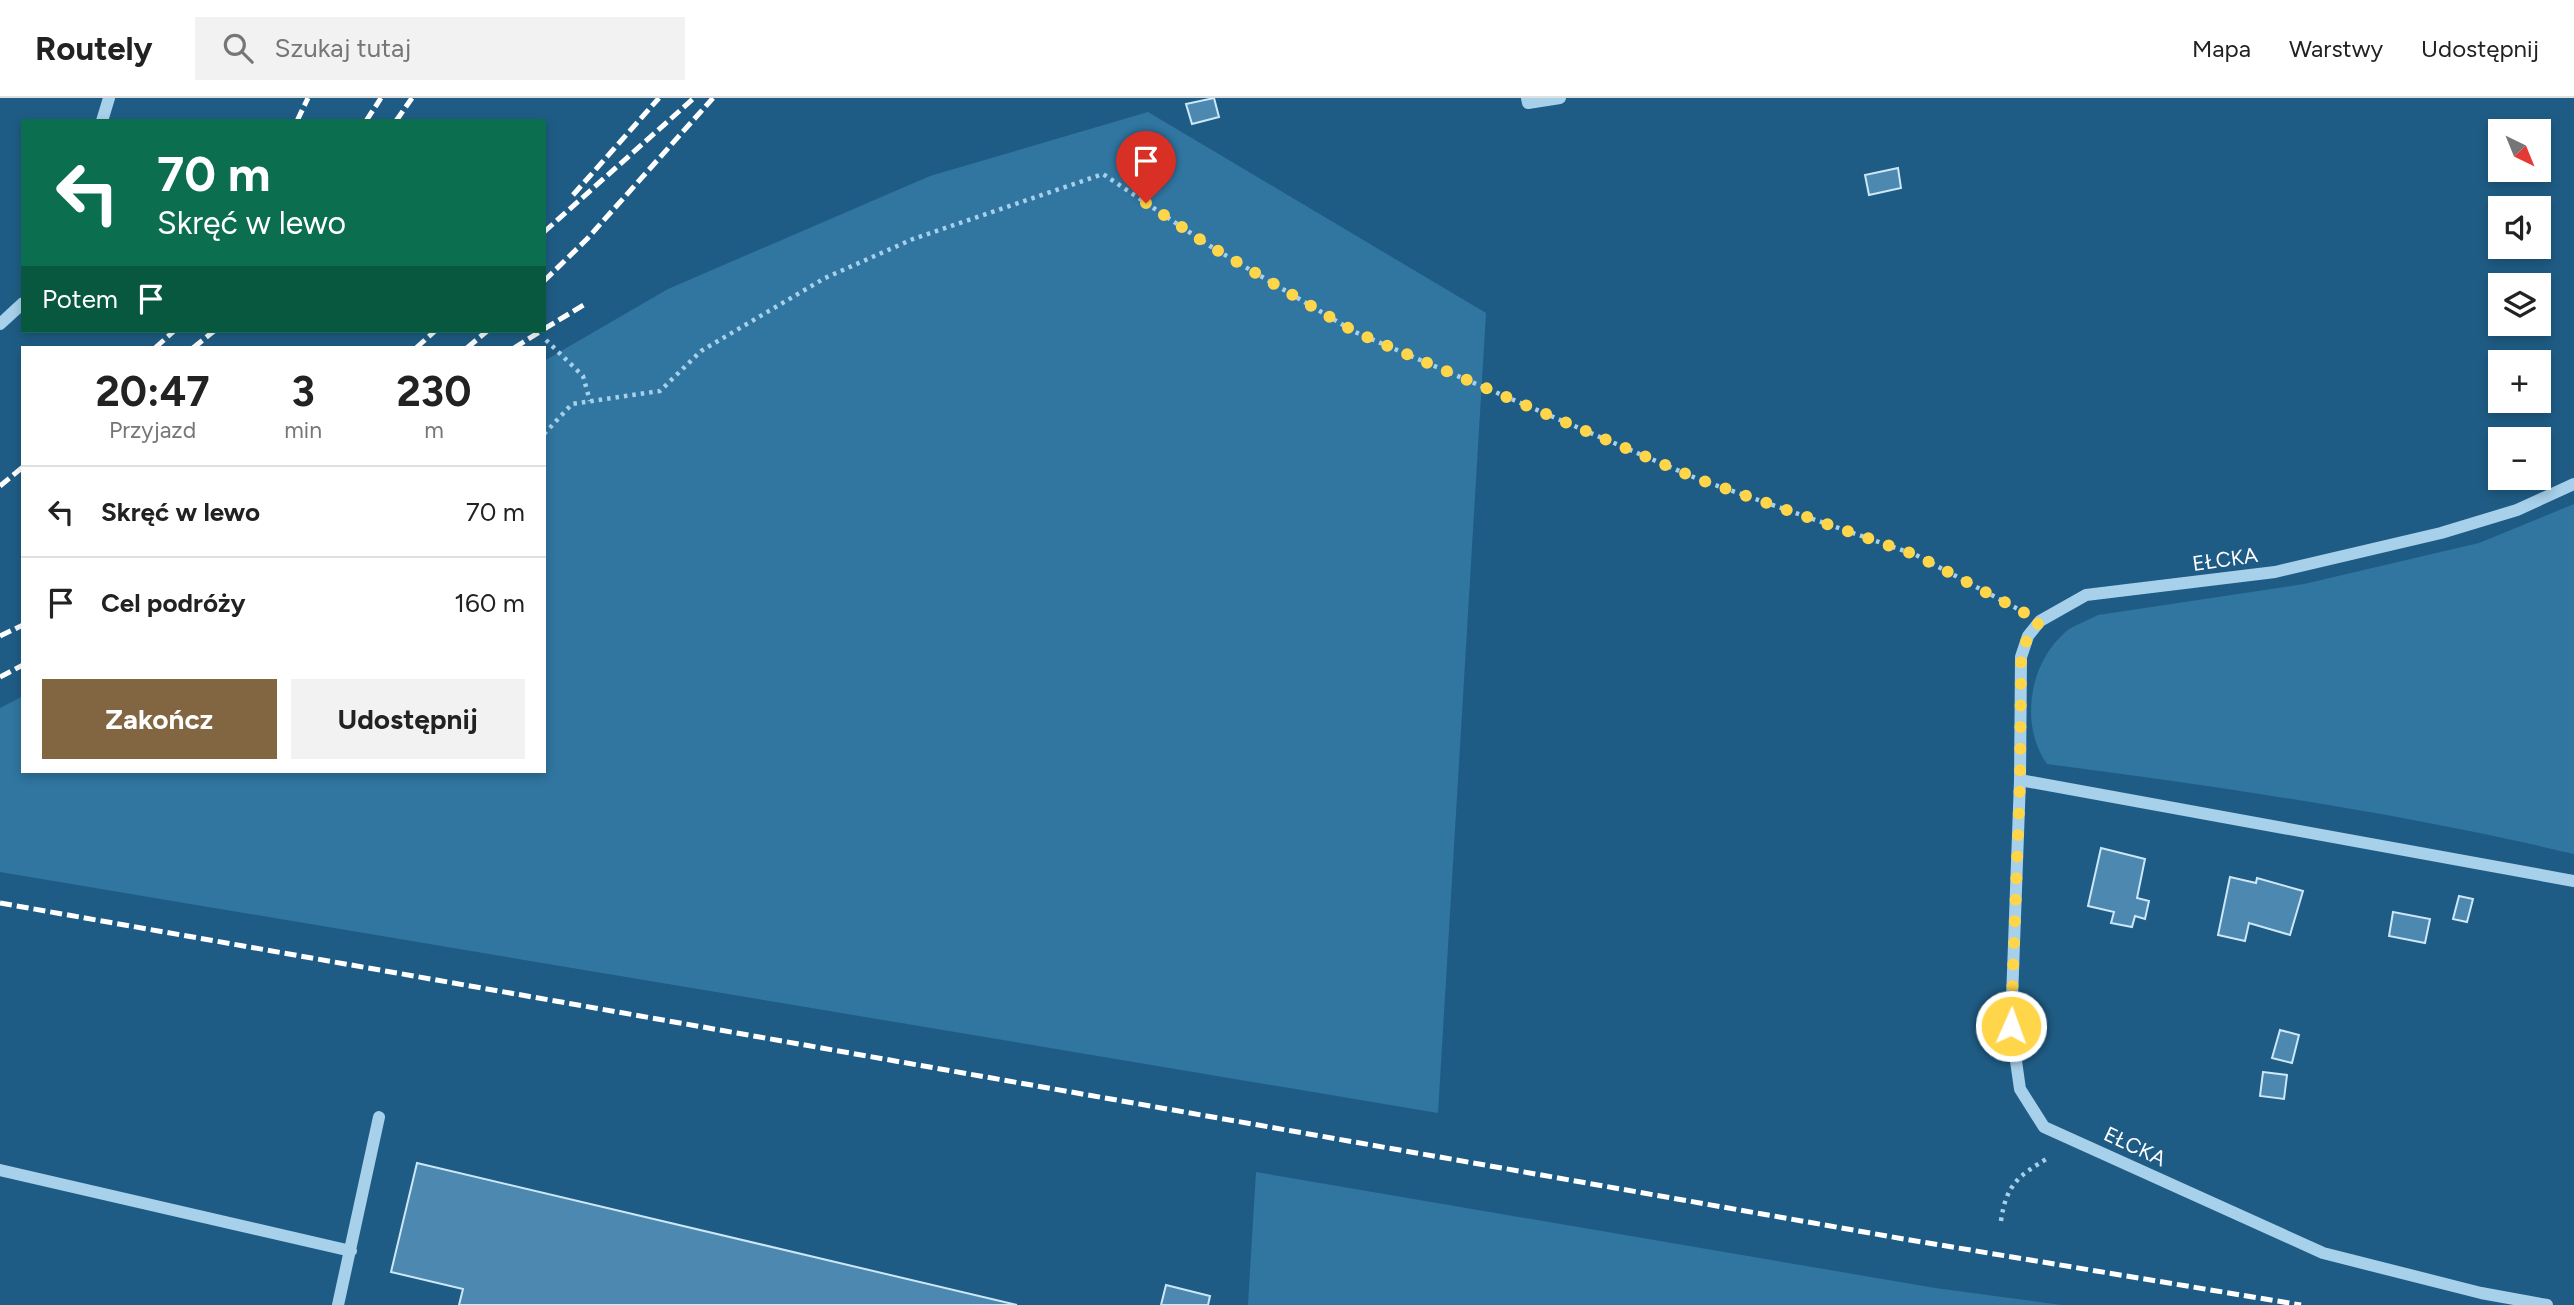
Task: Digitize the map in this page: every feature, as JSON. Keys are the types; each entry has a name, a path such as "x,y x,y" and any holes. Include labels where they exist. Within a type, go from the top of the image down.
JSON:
{"street":[{"path":"103,119 109,98"},
{"path":"1527,98 1528,103 1560,98"},
{"path":"0,324 21,305"},
{"name":"EŁCKA","path":"2547,1305 2481,1293 2323,1254 2044,1126 2020,1089 2011,1026 2020,780 2021,657 2028,636 2040,621 2086,594 2275,572 2441,533 2517,510 2574,484"},
{"path":"2020,780 2574,881"},
{"path":"338,1305 379,1117"},
{"path":"0,1170 351,1251"}],"path":[{"path":"546,432 572,404 660,391 701,351 825,278 913,239 1103,174 1210,246 1355,332 1698,479 1916,555 2040,621"},
{"path":"546,340 583,376 590,401"},
{"path":"2001,1221 2004,1198 2020,1175 2076,1140"}],"shaded area":[{"path":"1148,112 1486,313 1438,1113 0,872 0,708 21,697 21,773 546,773 546,360 668,289 930,176"},
{"path":"2574,504 2574,854 2312,802 2047,764 2038,748 2031,713 2032,694 2044,659 2068,630 2098,615 2304,584 2479,543"},
{"path":"1256,1172 1935,1288 2061,1305 1248,1305"}],"building":[{"path":"1214,98 1219,117 1192,124 1186,104"},
{"path":"1898,168 1901,188 1869,195 1865,175"},
{"path":"2101,848 2145,859 2137,898 2149,901 2145,919 2135,916 2132,927 2111,923 2114,912 2088,906"},
{"path":"2230,877 2256,883 2257,878 2303,891 2290,935 2249,923 2245,941 2218,935"},
{"path":"2459,896 2473,899 2467,922 2453,919"},
{"path":"2393,912 2430,919 2425,943 2389,936"},
{"path":"2280,1030 2299,1035 2292,1063 2272,1058"},
{"path":"2263,1072 2287,1075 2284,1099 2260,1096"},
{"path":"417,1163 1017,1305 459,1305 463,1289 391,1272"},
{"path":"1166,1285 1210,1296 1208,1305 1161,1305"}],"railway":[{"path":"298,119 308,98"},
{"path":"367,119 381,98"},
{"path":"397,119 412,98"},
{"path":"573,195 659,98"},
{"path":"546,230 694,98"},
{"path":"546,279 587,239 713,98"},
{"path":"546,328 587,303"},
{"path":"157,346 172,333"},
{"path":"195,346 212,333"},
{"path":"418,346 433,333"},
{"path":"469,346 485,333"},
{"path":"517,346 538,333"},
{"path":"0,486 21,469"},
{"path":"0,636 21,626"},
{"path":"0,677 21,666"},
{"path":"0,903 1904,1239 2301,1305"}],"route":[{"path":"1146,203 1210,246 1355,332 1698,479 1916,555 2040,621 2028,636 2021,657 2020,780 2011,1026"}]}
